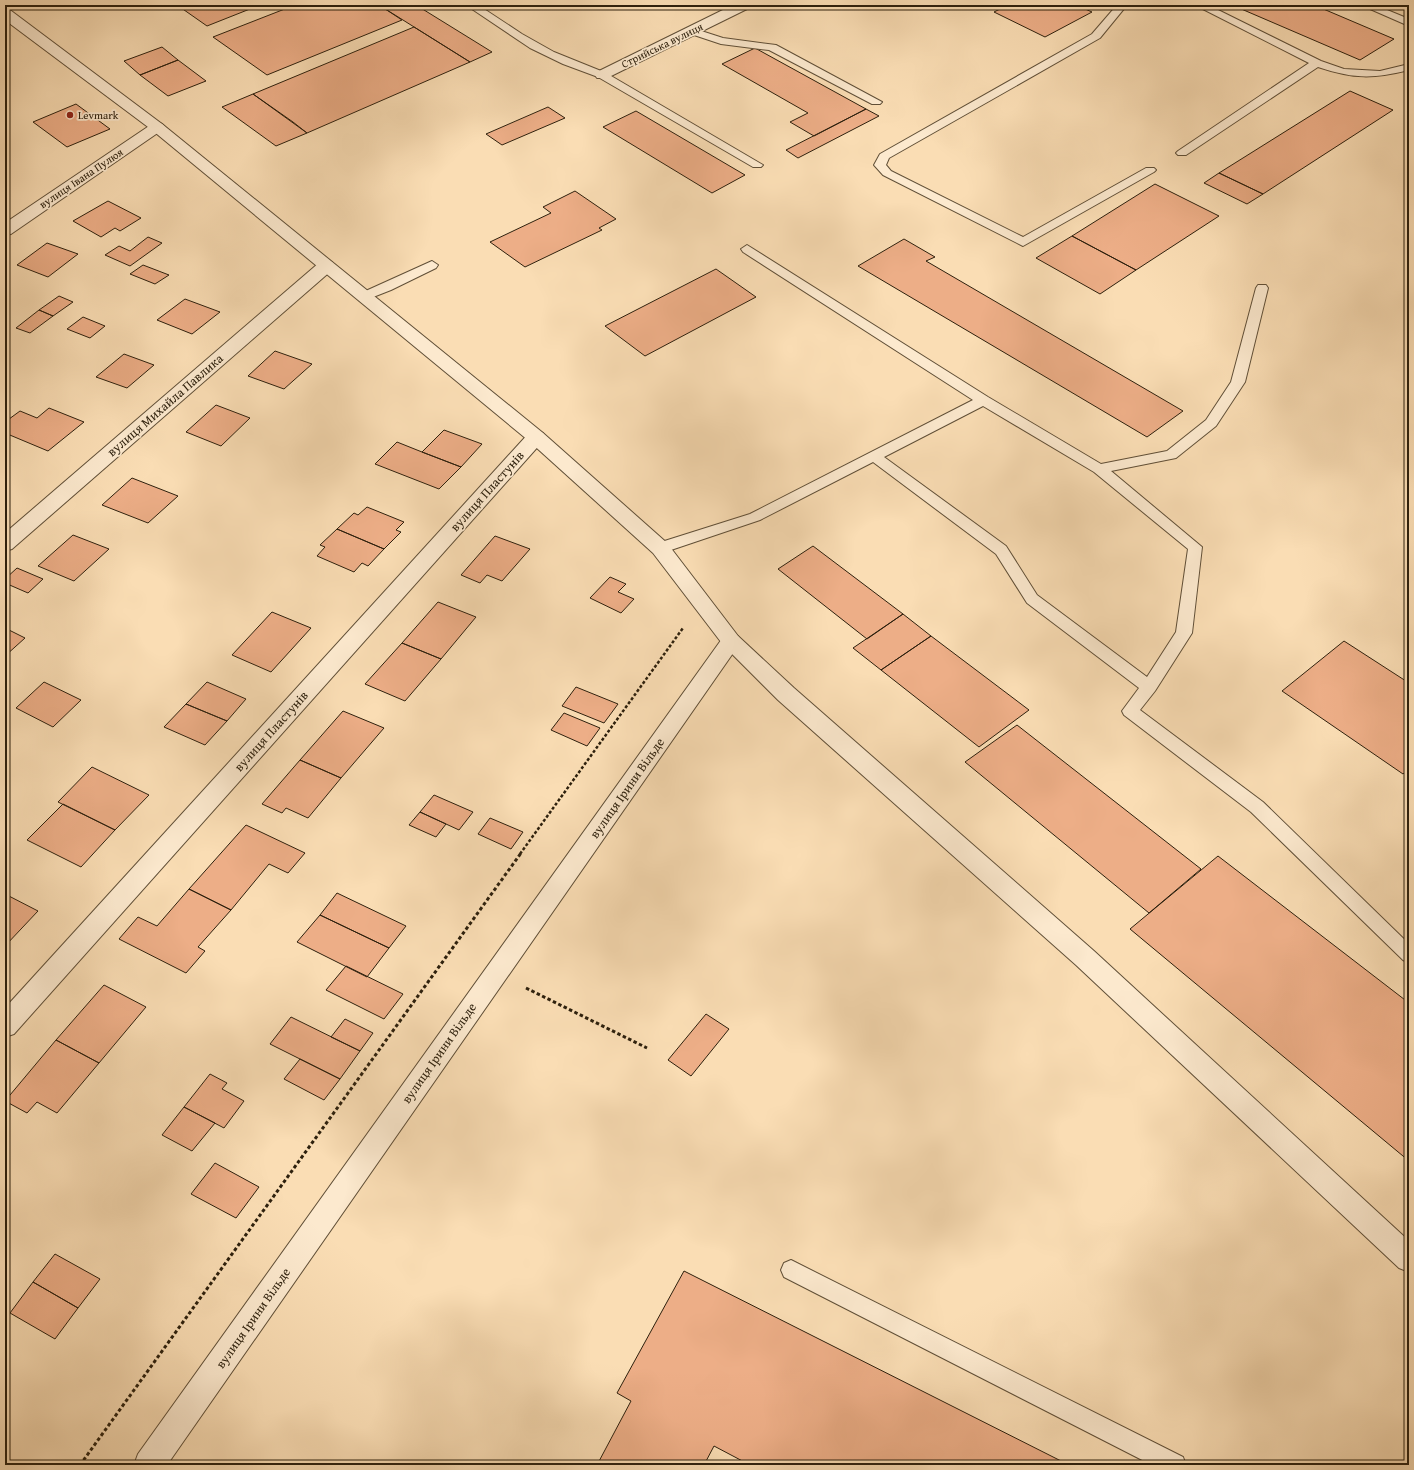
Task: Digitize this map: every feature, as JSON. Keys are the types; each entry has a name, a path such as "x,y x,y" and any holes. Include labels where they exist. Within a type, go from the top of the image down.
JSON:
{"street":[{"name":"Стрийська вулиця","path":"602,75 744,5"},
{"path":"5,13 157,126 536,437 660,548 731,641 786,694 1085,958 1409,1259"},
{"name":"вулиця Івана Пулюя","path":"5,230 157,126"},
{"name":"вулиця Михайла Павлика","path":"5,544 326,266"},
{"name":"вулиця Пластунів","path":"5,1026 536,437"},
{"name":"вулиця Ірини Вільде","path":"149,1465 495,973 731,641"}],"lane":[{"path":"471,5 519,37 576,67 602,75 756,165"},
{"path":"1122,5 1096,36 884,156 880,165 887,173 1023,242 1150,170"},
{"path":"1200,5 1317,63 1343,72 1380,74 1409,67"},
{"path":"1366,5 1409,23"},
{"path":"692,31 722,41 772,47 876,102"},
{"path":"1182,153 1317,63"},
{"path":"747,249 983,400 1099,469 1195,547 1184,632 1149,687 1130,710 1257,807 1409,955"},
{"path":"364,297 432,265"},
{"path":"1099,469 1171,455 1211,423 1238,382 1262,288"},
{"path":"660,548 755,517 983,400"},
{"path":"874,456 1001,550 1032,599 1149,687"},
{"path":"791,1270 1175,1465"}],"path":[{"path":"80,1465 702,602"},
{"path":"495,973 647,1048"}],"building":[{"path":"177,5 260,5 207,26"},
{"path":"295,5 379,5 402,20 267,75 213,37"},
{"path":"379,5 416,5 492,52 470,62"},
{"path":"1008,5 1076,5 1092,12 1045,37 994,12"},
{"path":"1232,5 1314,5 1394,39 1360,60"},
{"path":"414,27 470,62 307,133 253,94"},
{"path":"162,47 178,60 140,75 124,61"},
{"path":"755,48 866,109 814,136 790,122 808,113 722,64"},
{"path":"178,60 206,81 168,96 140,75"},
{"path":"1350,91 1393,110 1263,194 1219,173"},
{"path":"253,94 307,133 276,146 222,107"},
{"path":"76,104 110,129 67,147 33,122"},
{"path":"548,107 565,118 502,145 486,134"},
{"path":"866,109 879,116 798,158 786,150"},
{"path":"636,111 745,175 712,193 603,127"},
{"path":"1219,173 1263,194 1247,204 1204,183"},
{"path":"1155,184 1219,216 1136,270 1072,236"},
{"path":"575,191 616,219 599,228 602,230 525,267 490,242 551,213 543,207"},
{"path":"108,201 141,218 120,231 115,228 101,237 73,221"},
{"path":"1072,236 1136,270 1100,294 1036,258"},
{"path":"148,237 162,243 130,266 105,255 119,246 130,251"},
{"path":"904,239 935,257 926,261 1183,411 1147,437 858,266"},
{"path":"47,243 78,254 48,277 17,265"},
{"path":"143,265 169,275 155,284 130,274"},
{"path":"716,269 756,297 645,356 605,326"},
{"path":"59,296 73,302 53,316 39,310"},
{"path":"185,299 220,312 192,334 157,320"},
{"path":"39,310 53,316 30,333 16,328"},
{"path":"83,317 105,326 90,338 67,329"},
{"path":"275,351 312,364 284,389 248,376"},
{"path":"124,354 154,365 127,388 96,377"},
{"path":"216,405 250,418 221,446 186,432"},
{"path":"49,408 84,422 48,451 5,433 5,422 20,411 37,418"},
{"path":"444,430 482,444 461,467 422,452"},
{"path":"397,442 461,467 439,489 375,464"},
{"path":"132,478 178,496 148,523 102,505"},
{"path":"367,507 404,522 396,530 401,532 384,549 337,529 354,513 358,515"},
{"path":"337,529 384,549 368,566 362,563 354,572 317,556 325,547 320,545"},
{"path":"73,535 109,549 74,581 38,566"},
{"path":"495,536 530,549 502,581 487,575 480,583 461,575"},
{"path":"813,546 903,614 867,639 778,569"},
{"path":"17,568 43,579 28,593 5,583 5,579"},
{"path":"610,577 626,584 618,592 634,599 621,613 590,598"},
{"path":"438,602 476,617 441,659 402,643"},
{"path":"272,612 311,628 271,672 232,655"},
{"path":"903,614 931,636 881,670 853,648"},
{"path":"5,628 25,638 5,656"},
{"path":"931,636 1029,710 979,747 881,670"},
{"path":"1344,641 1409,683 1409,769 1403,774 1282,691"},
{"path":"402,643 441,659 405,701 365,684"},
{"path":"44,682 81,700 53,727 16,708"},
{"path":"207,682 246,699 227,721 186,704"},
{"path":"576,687 618,704 604,723 562,706"},
{"path":"186,704 227,721 205,745 164,727"},
{"path":"343,711 384,728 341,778 300,760"},
{"path":"564,713 600,728 587,746 551,730"},
{"path":"1017,725 1201,869 1149,913 965,762"},
{"path":"300,760 341,778 308,818 286,808 282,813 262,804"},
{"path":"92,767 149,795 115,830 58,802"},
{"path":"434,795 473,812 459,830 420,812"},
{"path":"63,804 115,830 81,867 27,840"},
{"path":"420,812 446,824 436,837 409,825"},
{"path":"490,818 523,832 511,849 478,834"},
{"path":"246,825 305,853 288,873 269,864 231,910 189,889"},
{"path":"1218,856 1409,1003 1409,1161 1130,929"},
{"path":"189,889 231,910 198,947 205,951 186,973 119,939 138,917 157,926"},
{"path":"337,893 406,926 389,948 320,915"},
{"path":"5,894 38,911 5,946"},
{"path":"320,915 389,948 367,977 297,942"},
{"path":"346,966 403,994 384,1019 326,990"},
{"path":"104,985 146,1007 99,1063 56,1040"},
{"path":"706,1014 729,1029 691,1076 668,1060"},
{"path":"291,1017 360,1051 340,1079 270,1044"},
{"path":"345,1019 373,1033 360,1051 331,1037"},
{"path":"56,1040 99,1063 57,1113 37,1102 27,1113 5,1101"},
{"path":"300,1059 340,1079 324,1100 284,1079"},
{"path":"210,1074 227,1083 222,1089 244,1101 224,1128 184,1107"},
{"path":"184,1107 215,1123 192,1151 162,1135"},
{"path":"215,1163 259,1187 236,1218 191,1194"},
{"path":"55,1254 100,1279 78,1308 33,1282"},
{"path":"684,1271 1069,1465 750,1465 714,1446 704,1465 597,1465 631,1401 617,1393"},
{"path":"33,1282 78,1308 55,1339 10,1313"}],"place":[{"name":"Levmark","path":"70,115"}]}
